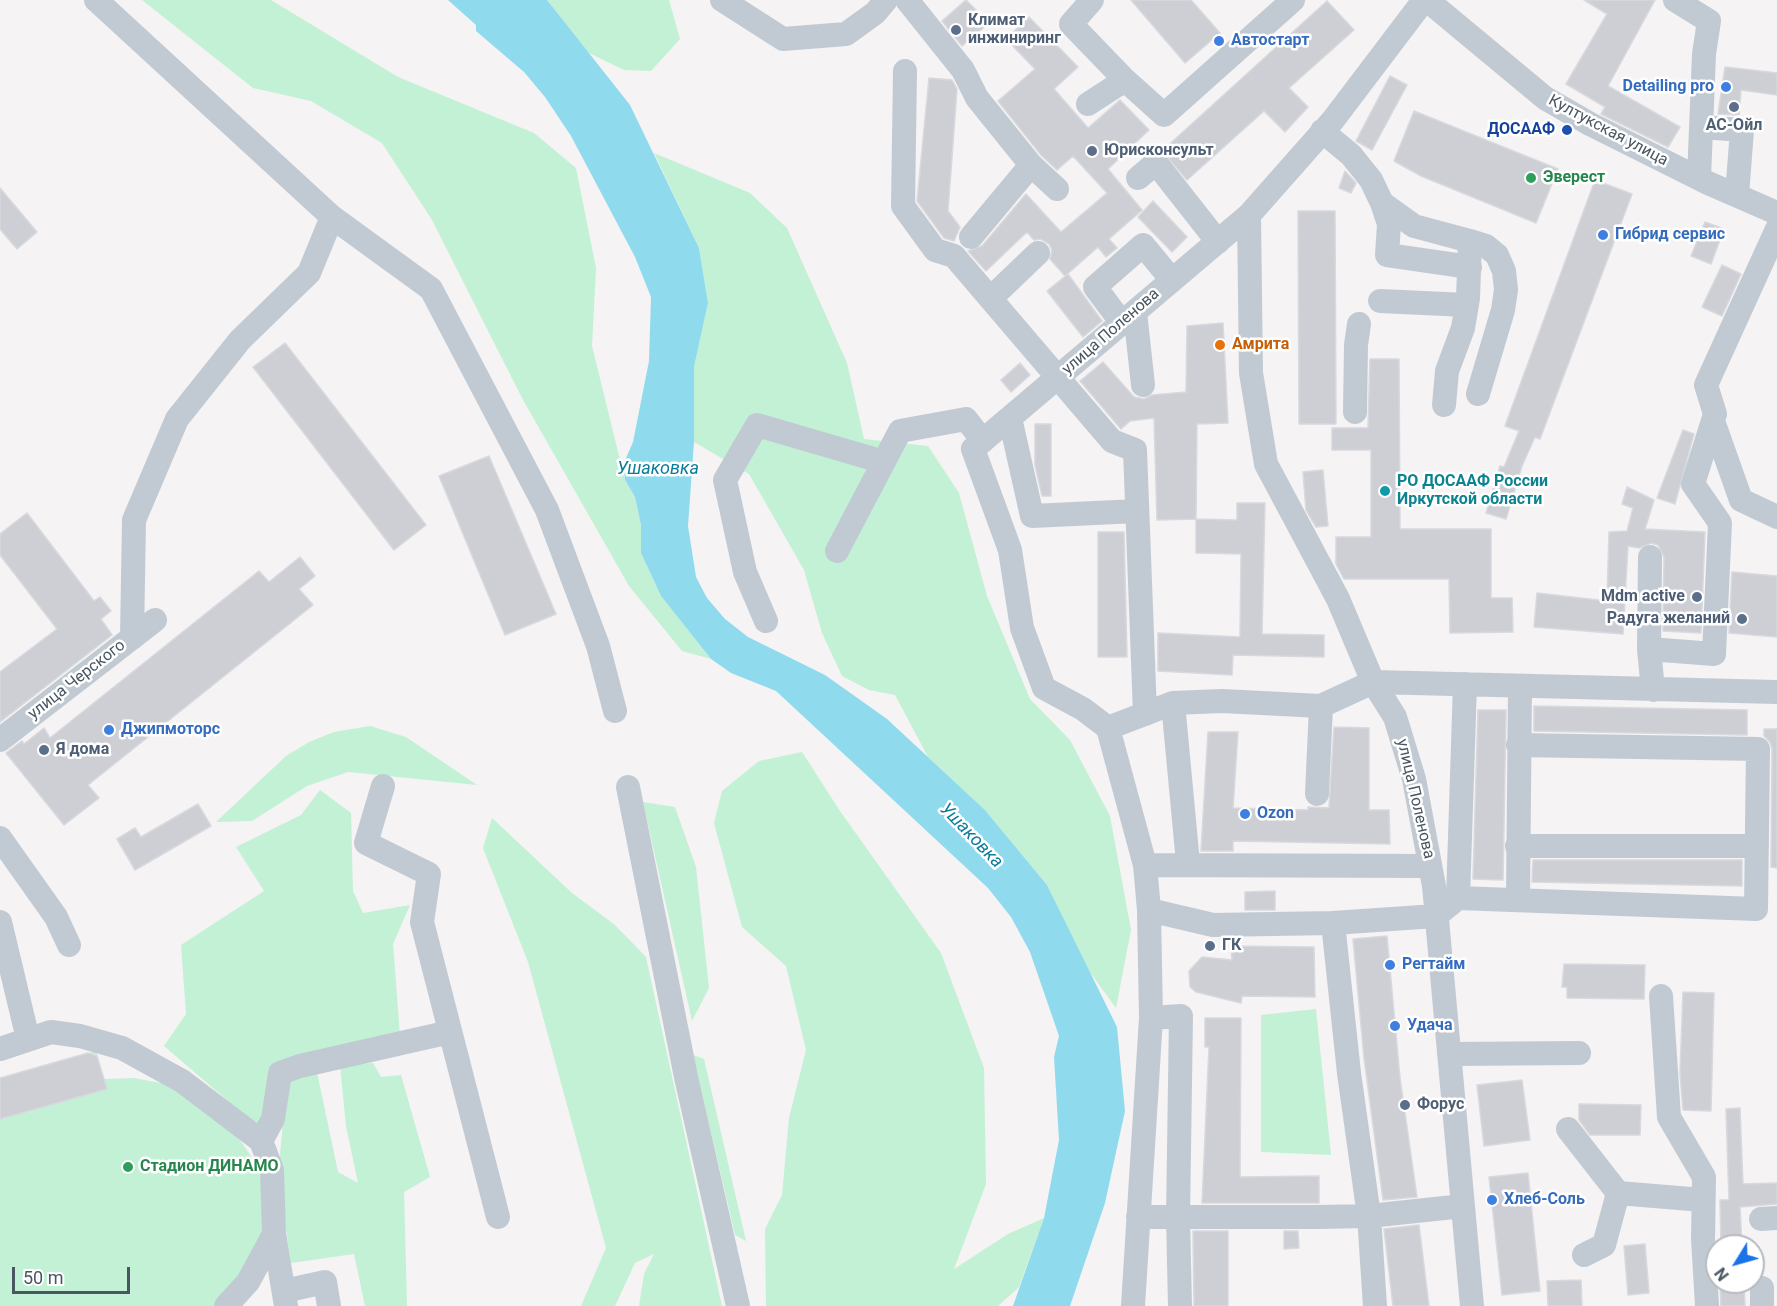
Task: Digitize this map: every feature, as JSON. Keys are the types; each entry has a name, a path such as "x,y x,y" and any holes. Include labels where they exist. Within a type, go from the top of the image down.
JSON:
{"street":[{"path":"96,0 332,217 431,289 547,510 598,646 615,711"},
{"path":"722,0 783,39 846,34 875,13 886,0"},
{"path":"907,0 963,70 977,98 1031,165 1057,189"},
{"path":"1092,0 1071,24 1125,80 1164,116 1293,0"},
{"name":"улица Поленова","path":"978,445 1249,215 1322,131 1425,0"},
{"name":"Култукская улица","path":"1425,0 1545,98 1590,124 1699,178 1777,213"},
{"path":"1674,0 1709,21 1704,54 1699,178"},
{"path":"905,71 903,206 935,250 954,256 1059,376 1112,441 1135,450 1145,714"},
{"path":"1088,104 1125,80"},
{"path":"1701,127 1742,130 1737,195"},
{"path":"1322,131 1351,155 1371,180 1389,224 1387,255 1470,267"},
{"path":"1138,178 1156,164 1218,242"},
{"path":"971,237 1031,165"},
{"path":"1382,203 1414,226 1486,246 1497,255 1504,271 1506,290 1503,310 1478,394"},
{"name":"улица Поленова","path":"1249,215 1251,373 1266,464 1338,600 1373,682 1395,717 1414,779 1430,866 1436,916 1472,1306"},
{"path":"132,638 134,520 177,419 240,340 309,273 332,217"},
{"path":"1648,649 1714,654 1720,523 1693,484 1715,414 1706,385 1777,229"},
{"path":"1444,405 1447,371 1463,328 1467,305 1470,241"},
{"path":"1143,385 1128,318 1095,287 1143,244 1172,280"},
{"path":"991,298 1038,253"},
{"path":"1380,302 1467,305"},
{"path":"1355,412 1356,345 1359,324"},
{"path":"1010,418 1032,516 1137,511"},
{"path":"837,551 900,432 966,420 978,445 1010,550 1022,628 1044,688 1083,709 1108,728 1145,865 1149,910 1151,1018 1133,1306"},
{"path":"1713,421 1741,500 1777,517"},
{"path":"766,621 745,572 725,480 757,425 884,462"},
{"path":"1650,557 1648,649 1653,690"},
{"name":"улица Черского","path":"0,740 155,620"},
{"path":"1108,728 1173,703 1222,701 1321,706 1373,682 1777,692"},
{"path":"1458,898 1465,684"},
{"path":"1518,900 1520,686"},
{"path":"1173,703 1188,863"},
{"path":"1317,794 1321,706"},
{"path":"1149,910 1213,925 1333,923 1436,916 1458,898 1756,909 1758,749 1518,745"},
{"path":"384,786 366,843 429,874 422,922 498,1217"},
{"path":"628,787 686,1077 738,1306"},
{"path":"0,838 56,917 69,945"},
{"path":"1517,846 1757,846"},
{"path":"1145,865 1188,863 1430,866"},
{"path":"0,922 28,1040"},
{"path":"1333,923 1349,1073 1369,1216 1375,1306"},
{"path":"1661,996 1669,1117 1704,1177 1702,1239 1707,1306"},
{"path":"1151,1018 1181,1016 1178,1217 1180,1306"},
{"path":"0,1049 51,1032 80,1036 122,1048 183,1081 261,1142 272,1170 274,1234 285,1298 325,1282 329,1306"},
{"path":"261,1142 273,1119 280,1073 300,1066 450,1032"},
{"path":"1449,1054 1579,1053"},
{"path":"1568,1129 1618,1193 1703,1200"},
{"path":"1584,1256 1604,1245 1618,1193"},
{"path":"1138,1217 1369,1216 1463,1206"},
{"path":"226,1306 248,1282 274,1234"}],"green space":[{"path":"142,0 271,0 398,77 534,133 576,168 596,268 592,346 625,480 635,497 641,525 641,553 661,596 711,659 682,651 629,586 522,398 432,220 382,143 311,101 253,88"},
{"path":"547,0 669,0 680,39 651,71 624,70 587,52"},
{"path":"654,153 750,193 787,228 847,363 864,439 928,446 959,493 987,596 1030,699 1070,740 1110,816 1131,930 1116,1008 1084,964 1047,885 985,810 928,757 895,695 869,690 842,676 822,633 804,570 749,474 694,442 694,367 708,303 699,248"},
{"path":"370,726 406,737 477,785 348,772 307,786 252,821 216,822 286,756 309,742 334,732"},
{"path":"802,752 840,811 941,953 984,1068 986,1184 954,1269 1008,1234 1044,1218 1019,1287 998,1306 766,1306 765,1229 782,1195 789,1118 806,1050 786,966 742,927 714,823 722,791 759,761"},
{"path":"320,790 351,813 353,891 363,913 410,905 393,944 400,1036 278,1066 263,1131 164,1046 186,1014 181,945 264,891 236,847 301,815"},
{"path":"643,802 675,807 696,867 709,988 692,1021"},
{"path":"492,818 572,893 615,925 646,957 722,1306 639,1306 644,1274 654,1254 635,1263 615,1306 581,1306 606,1248 528,962 483,848"},
{"path":"1316,1009 1331,1155 1261,1152 1261,1015"},
{"name":"Стадион ДИНАМО","path":"96,1051 104,1079 134,1078 166,1084 231,1127 251,1156 262,1179 265,1219 257,1255 222,1306 0,1306 0,1078"},
{"path":"693,1055 704,1059 746,1241 735,1235"},
{"path":"373,1063 381,1077 401,1075 430,1177 404,1192 407,1306 365,1306 354,1254 291,1263 278,1178 287,1075 317,1072 338,1172 358,1183 346,1126 340,1065"}],"water":[{"name":"Ушаковка","path":"448,0 547,0 630,105 699,248 708,303 694,367 694,442 688,526 696,577 707,598 725,619 748,637 825,675 887,719 985,810 1047,885 1117,1027 1125,1111 1105,1203 1070,1306 1013,1306 1044,1218 1059,1140 1054,1057 1059,1036 1030,952 1011,917 988,888 776,691 731,673 711,659 661,596 641,553 641,525 635,497 625,480 623,465 633,442 649,361 651,297 635,257 571,136 545,97 524,72 476,31 476,25"}],"building":[{"path":"966,0 989,23 962,46 942,21"},
{"path":"1131,0 1191,0 1220,33 1185,63"},
{"path":"1584,0 1655,0 1608,86 1680,127 1668,147 1601,114 1605,107 1566,84 1607,14"},
{"path":"1327,1 1354,30 1289,88 1308,107 1285,132 1264,111 1187,180 1162,151"},
{"path":"1029,17 1078,67 1054,89 1088,128 1120,100 1149,130 1108,169 1142,210 1109,239 1117,248 1106,257 1098,247 1065,276 1050,259 1052,250 1049,244 1041,239 1034,240 1027,232 986,271 968,251 982,246 1026,194 1061,232 1107,193 1073,156 1057,170 1041,155 998,101 1035,69 1006,39"},
{"path":"1725,67 1777,73 1777,95 1741,90 1739,115 1718,114"},
{"path":"1390,76 1407,85 1372,150 1356,141"},
{"path":"929,78 952,80 957,89 948,211 960,227 954,241 944,238 917,201"},
{"path":"1414,111 1558,169 1536,223 1421,176 1394,161"},
{"path":"1345,171 1356,183 1351,193 1339,188"},
{"path":"1595,180 1632,194 1540,439 1535,437 1522,466 1506,519 1486,513 1500,466 1504,467 1519,431 1505,426"},
{"path":"0,188 37,232 17,249 0,229"},
{"path":"1153,201 1187,237 1172,252 1138,217"},
{"path":"1298,211 1335,211 1336,424 1299,424"},
{"path":"1705,222 1724,229 1711,264 1691,256"},
{"path":"1722,265 1741,274 1722,316 1702,307"},
{"path":"1068,274 1102,321 1083,337 1047,291"},
{"path":"1223,323 1228,423 1197,424 1196,519 1157,520 1154,418 1130,421 1121,429 1080,381 1103,362 1134,397 1144,399 1152,395 1186,392 1187,326"},
{"path":"285,343 426,525 394,550 253,367"},
{"name":"РО ДОСААФ России Иркутской области","path":"1370,359 1399,359 1400,529 1491,529 1491,598 1512,598 1513,632 1450,633 1449,579 1344,579 1336,564 1336,537 1371,537 1371,450 1332,450 1332,428 1368,428"},
{"path":"1020,363 1030,375 1011,392 1001,380"},
{"path":"1035,424 1051,424 1051,496 1042,496 1035,465"},
{"path":"1683,430 1694,434 1675,504 1657,498"},
{"path":"489,456 556,614 505,635 439,476"},
{"path":"1323,470 1328,526 1316,527 1306,510 1303,472"},
{"path":"1627,487 1654,500 1645,529 1705,532 1701,633 1663,631 1664,557 1658,545 1651,543 1639,548 1628,546 1623,634 1534,627 1537,593 1607,601 1609,532 1627,531 1633,508 1622,504"},
{"path":"1237,503 1265,503 1262,634 1324,635 1324,657 1233,655 1232,675 1158,671 1158,633 1240,637 1241,554 1196,553 1196,519 1237,520"},
{"path":"27,513 94,601 100,597 111,611 101,619 112,635 0,722 0,672 57,629 0,555 0,534"},
{"path":"1098,532 1124,532 1127,657 1098,657"},
{"path":"300,557 315,576 299,589 313,605 88,785 99,798 64,825 6,753 22,741 24,744 44,728 50,738 259,571 269,582"},
{"path":"1732,572 1777,576 1777,637 1729,633"},
{"path":"1534,706 1747,710 1747,735 1534,731"},
{"path":"1478,710 1506,710 1503,880 1473,879"},
{"path":"1334,727 1369,728 1369,810 1389,810 1390,844 1233,841 1233,851 1201,851 1208,732 1238,732 1233,808 1308,810 1308,807 1329,808"},
{"path":"1764,729 1777,729 1777,868 1771,867 1772,749 1770,742 1764,736"},
{"path":"198,804 211,826 135,870 117,839 135,828 141,837"},
{"path":"1533,860 1742,860 1742,886 1532,882"},
{"path":"1275,891 1275,910 1245,910 1245,892"},
{"path":"1387,936 1400,1078 1417,1197 1383,1200 1364,1058 1353,939"},
{"path":"1231,946 1314,947 1315,997 1242,996 1241,1003 1196,992 1190,987 1189,971 1202,957 1232,960"},
{"path":"1564,964 1645,965 1644,999 1567,998 1567,987 1562,987"},
{"path":"1683,992 1714,993 1711,1111 1683,1110 1680,1073"},
{"path":"1205,1018 1241,1018 1240,1177 1319,1176 1319,1203 1202,1203 1209,1047 1205,1047"},
{"path":"88,1053 97,1056 107,1089 0,1119 0,1078"},
{"path":"1522,1080 1530,1140 1484,1146 1477,1085"},
{"path":"1579,1104 1641,1105 1640,1135 1590,1135 1579,1120"},
{"path":"1740,1108 1743,1184 1777,1183 1777,1204 1740,1207 1741,1234 1721,1234 1720,1200 1729,1200 1726,1109"},
{"path":"1528,1173 1540,1291 1502,1295 1489,1177"},
{"path":"1419,1225 1429,1306 1393,1306 1384,1229"},
{"path":"1193,1231 1228,1231 1228,1306 1194,1306"},
{"path":"1284,1231 1298,1231 1299,1248 1284,1249"},
{"path":"1645,1244 1649,1293 1628,1295 1624,1246"},
{"path":"1581,1280 1582,1306 1548,1306 1547,1281"},
{"path":"1720,1294 1744,1294 1745,1306 1721,1306"}],"place":[{"name":"Климат инжиниринг","path":"956,30"},
{"name":"Автостарт","path":"1219,41"},
{"name":"Detailing pro","path":"1726,87"},
{"name":"АС-Ойл","path":"1734,107"},
{"name":"ДОСААФ","path":"1567,130"},
{"name":"Юрисконсульт","path":"1092,151"},
{"name":"Эверест","path":"1531,178"},
{"name":"Гибрид сервис","path":"1603,235"},
{"name":"Амрита","path":"1220,345"},
{"name":"РО ДОСААФ России Иркутской области","path":"1385,491"},
{"name":"Mdm active","path":"1697,597"},
{"name":"Радуга желаний","path":"1742,619"},
{"name":"Джипмоторс","path":"109,730"},
{"name":"Я дома","path":"44,750"},
{"name":"Ozon","path":"1245,814"},
{"name":"ГК","path":"1210,946"},
{"name":"Регтайм","path":"1390,965"},
{"name":"Удача","path":"1395,1026"},
{"name":"Форус","path":"1405,1105"},
{"name":"Стадион ДИНАМО","path":"128,1167"},
{"name":"Хлеб-Соль","path":"1492,1200"}]}
